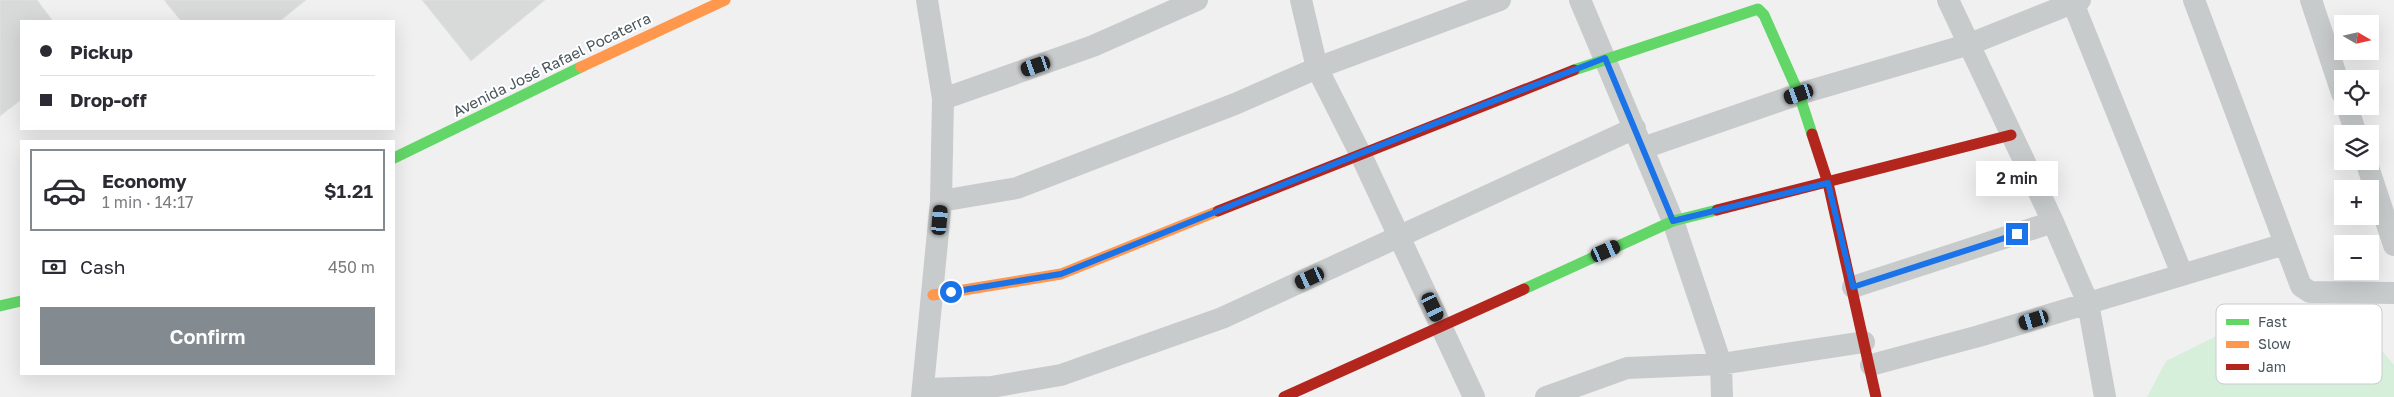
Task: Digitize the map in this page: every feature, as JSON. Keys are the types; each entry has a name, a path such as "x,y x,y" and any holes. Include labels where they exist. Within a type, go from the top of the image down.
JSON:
{"street":[{"name":"Avenida José Rafael Pocaterra","path":"395,158 674,22 725,0"},
{"path":"927,0 943,99 941,201 923,393 991,387 1061,375 1222,318 1400,237 1639,138 1970,44 2077,2 2182,274"},
{"path":"943,99 1093,46 1197,0"},
{"path":"1301,0 1317,68 1361,154 1474,397"},
{"path":"941,201 1017,188 1235,104 1317,68 1500,0"},
{"path":"1580,0 1673,221 1721,364 1722,397"},
{"path":"1948,0 2053,222 2088,303 2100,396"},
{"path":"2194,0 2301,286 2305,290 2394,293"},
{"path":"2311,0 2334,70"},
{"path":"933,295 1061,274 1605,58 1758,9 1764,15 1799,94 1828,183 1853,287 1876,397"},
{"path":"1284,397 1673,221 2011,135"},
{"path":"2369,170 2394,245"},
{"path":"1853,287 2053,222"},
{"path":"1870,365 1979,336 2284,244"},
{"path":"0,306 20,301"},
{"path":"1546,397 1609,387 1627,368 1721,364 1864,342"}],"green space":[{"path":"2216,336 2216,384 2382,384 2382,350 2394,365 2394,397 2147,397 2166,361"}],"building":[{"path":"0,0 37,0 52,20 20,20 20,101 0,116"},
{"path":"164,0 306,0 281,20 180,20"},
{"path":"422,0 545,0 471,61"}],"traffic: fast":[{"path":"1574,70 1758,9 1764,15 1799,94 1812,134"},
{"path":"395,158 581,67"},
{"path":"1524,289 1673,221 1717,210"},
{"path":"0,306 20,301"}],"traffic: slow":[{"path":"581,67 725,0"},
{"path":"933,295 1061,274 1218,211"}],"traffic: jam":[{"path":"1218,211 1574,70"},
{"path":"1812,134 1828,183 1876,397"},
{"path":"1717,210 2011,135"},
{"path":"1284,397 1524,289"}],"route":[{"path":"951,292 1061,274 1424,128 1605,58 1673,221 1828,183 1853,287 2017,234"}]}
